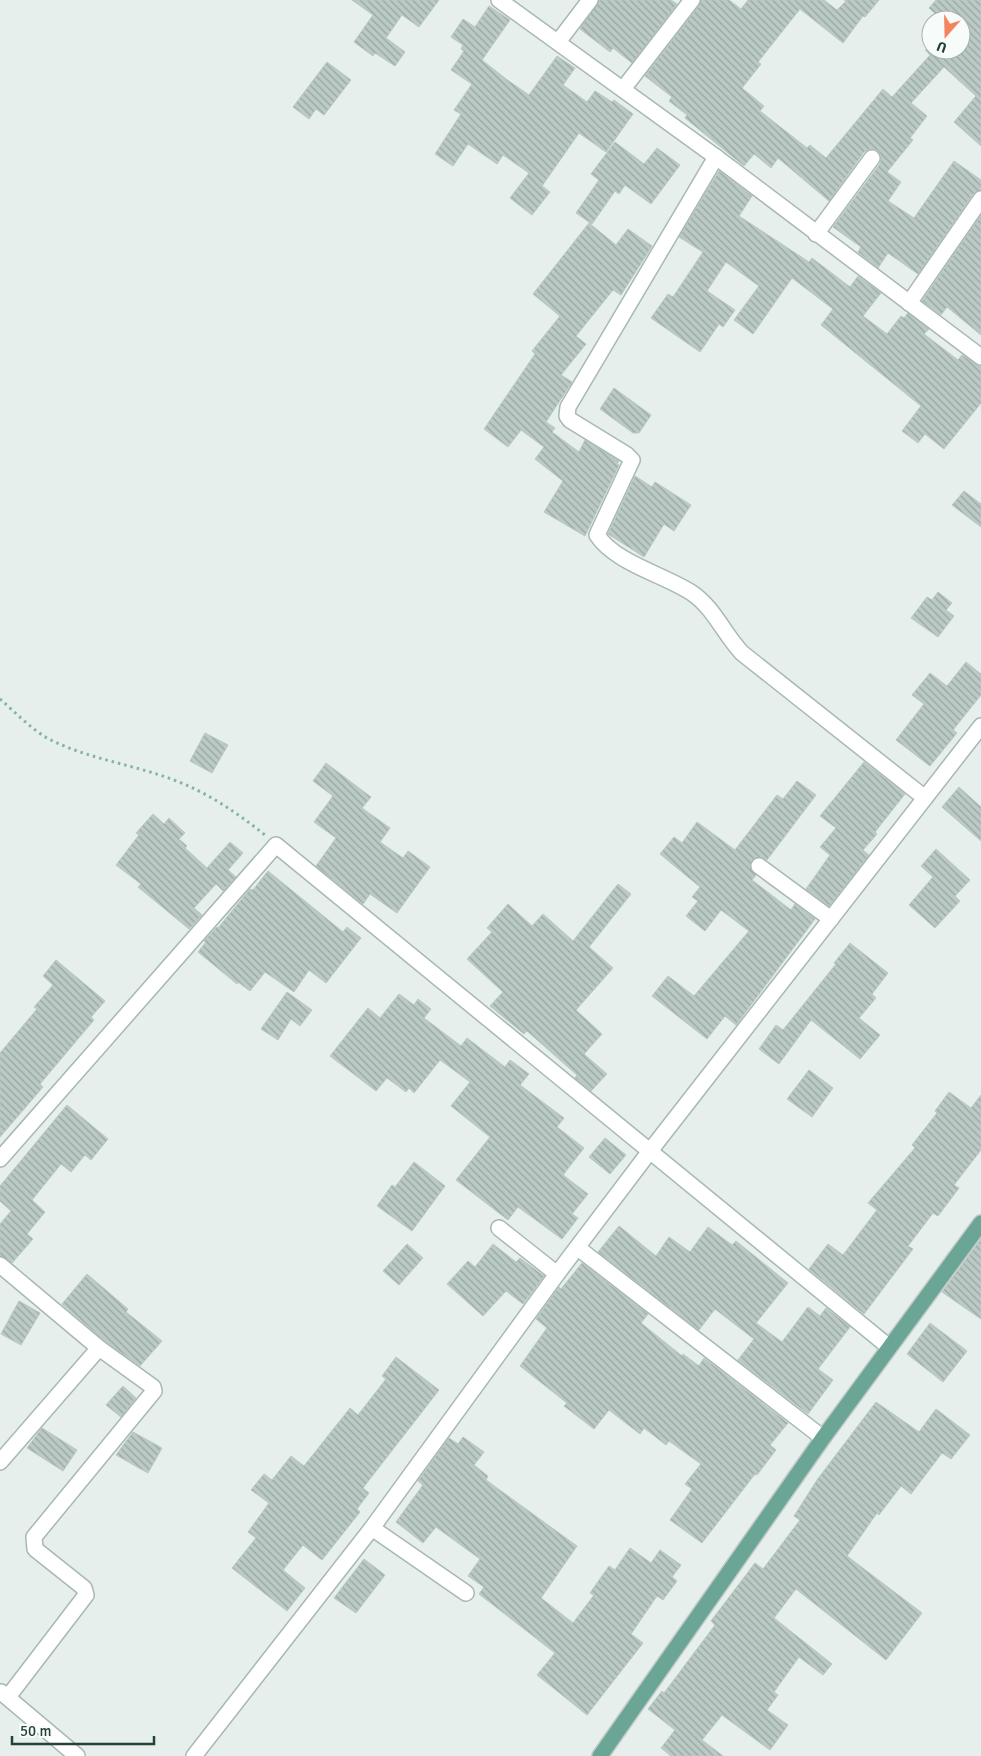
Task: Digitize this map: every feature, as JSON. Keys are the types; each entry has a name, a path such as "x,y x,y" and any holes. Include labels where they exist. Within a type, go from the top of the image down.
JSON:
{"main road":[{"path":"600,1756 823,1438 981,1223"}],"street":[{"path":"499,0 716,157 981,357"},
{"path":"558,42 590,0"},
{"path":"623,90 692,0"},
{"path":"716,157 568,407 567,416 570,420 628,455 632,460 597,534 603,544 692,594 710,609 731,641 742,653 925,798"},
{"path":"816,234 872,158"},
{"path":"909,303 981,199"},
{"path":"194,1756 372,1528 557,1274 650,1151 981,726"},
{"path":"0,1159 276,844 889,1347"},
{"path":"758,866 831,920"},
{"path":"499,1228 557,1274"},
{"path":"578,1248 823,1438"},
{"path":"0,1265 99,1348 153,1387 154,1391 34,1537 35,1549 84,1588 86,1595 4,1694 76,1756"},
{"path":"0,1462 99,1348"},
{"path":"372,1528 466,1593"}],"path":[{"path":"0,699 45,737 67,747 172,779 203,792 232,810 276,844"}],"building":[{"path":"352,0 439,0 419,27 402,15 386,38 405,52 395,66 375,53 373,56 354,42 373,15"},
{"path":"599,0 671,0 677,4 632,63 613,48 610,52 580,29"},
{"path":"701,0 729,0 741,9 748,0 824,0 837,10 846,1 844,0 879,0 865,17 863,16 843,43 800,9 758,62 761,64 742,88 764,106 760,111 807,148 810,145 826,158 883,89 892,97 925,60 971,60 971,10 931,10 929,8 936,0 981,0 981,146 954,122 976,96 944,67 911,103 927,116 910,138 913,140 887,172 901,182 888,201 914,218 954,161 981,180 981,190 973,194 918,274 888,253 878,268 858,252 861,247 833,227 880,164 881,155 877,150 869,149 864,152 829,201 778,158 771,168 754,154 744,166 685,118 687,115 669,101 672,97 645,76 699,6"},
{"path":"489,6 510,20 482,60 506,79 529,95 557,56 575,68 563,85 587,102 595,91 612,102 614,100 633,114 606,152 579,133 542,186 550,192 532,215 510,198 529,173 503,155 497,164 468,144 453,166 435,154 461,114 454,110 472,84 451,70 464,51 461,49 463,45 451,37 463,19 475,27"},
{"path":"327,62 351,80 324,115 316,109 309,119 293,107"},
{"path":"615,142 644,164 657,148 680,165 651,204 625,185 619,194 615,191 592,224 576,213 599,180 591,174"},
{"path":"719,171 752,196 739,216 809,262 812,258 850,287 858,276 881,293 863,316 887,334 901,316 904,318 908,313 929,329 924,334 958,360 962,355 981,367 981,403 944,449 925,434 918,443 902,431 921,406 821,325 833,309 792,278 753,334 734,320 759,286 726,262 707,291 735,310 723,327 719,324 700,352 651,318 668,294 673,297 703,252 679,237"},
{"path":"981,215 981,335 947,307 941,315 922,301"},
{"path":"589,223 616,245 628,229 652,246 621,295 613,290 576,336 586,344 561,375 572,382 546,422 555,428 552,432 579,452 585,440 619,461 617,464 619,465 585,536 544,512 563,481 535,459 544,447 521,430 508,447 484,429 535,354 532,351 560,316 533,294"},
{"path":"614,388 651,415 639,433 633,433 600,409"},
{"path":"635,476 652,487 655,482 691,505 674,531 664,524 644,557 608,534"},
{"path":"964,491 981,504 981,527 952,505"},
{"path":"938,592 952,603 946,610 954,616 938,637 911,618 927,597 932,600"},
{"path":"966,662 981,674 981,695 953,730 957,733 930,766 896,740 924,704 912,695 930,673 947,686"},
{"path":"205,733 228,745 212,773 190,761"},
{"path":"864,762 905,794 875,832 877,834 863,850 869,855 829,906 806,889 830,855 820,847 836,828 820,816"},
{"path":"326,763 371,797 362,808 390,828 380,842 403,858 408,851 430,867 397,913 370,894 363,904 316,866 336,838 314,822 333,796 313,781"},
{"path":"797,781 816,795 767,860 756,857 750,865 756,875 752,880 791,910 795,904 815,919 736,1025 725,1016 707,1039 652,996 668,976 694,996 749,931 721,910 705,931 686,916 698,901 692,897 700,887 660,854 674,837 682,843 697,822 735,850 777,795 783,799"},
{"path":"959,787 981,807 981,841 942,807"},
{"path":"153,814 164,824 169,818 185,833 179,839 187,846 185,848 207,868 230,842 243,853 228,870 236,877 223,891 216,884 194,908 202,915 189,929 138,887 141,884 116,865 139,835 136,833"},
{"path":"936,849 970,880 955,896 960,901 935,928 909,905 933,877 921,866"},
{"path":"268,871 343,932 347,927 361,938 326,983 309,970 294,992 265,972 250,991 238,982 237,984 198,952 206,942 204,941 218,928 250,889 253,890"},
{"path":"618,884 631,894 589,947 613,968 576,1010 602,1034 584,1054 607,1074 591,1091 575,1078 577,1075 527,1031 524,1034 490,1006 503,992 467,959 492,932 487,928 508,904 532,926 543,914 573,941"},
{"path":"850,943 888,973 872,994 876,998 859,1018 880,1035 860,1059 811,1020 779,1064 759,1049 776,1025 783,1030 836,964 834,963"},
{"path":"56,960 105,1001 91,1017 94,1020 40,1084 43,1087 0,1137 0,1053 37,1009 34,1007 53,985 43,976"},
{"path":"287,992 312,1010 300,1026 291,1019 278,1040 261,1029"},
{"path":"399,994 414,1005 418,999 431,1009 424,1018 461,1046 467,1038 505,1067 510,1060 529,1074 520,1085 564,1118 557,1127 584,1148 563,1175 588,1194 572,1214 578,1218 562,1239 518,1207 508,1220 456,1180 490,1137 451,1106 470,1082 440,1060 414,1093 409,1088 406,1092 387,1078 376,1091 330,1056 368,1008 380,1018"},
{"path":"809,1070 833,1088 812,1117 787,1099"},
{"path":"949,1092 971,1108 981,1095 981,1150 954,1185 959,1188 938,1216 933,1213 908,1246 913,1249 864,1314 809,1269 828,1244 843,1255 877,1210 868,1203 915,1148 912,1145 937,1113 935,1111"},
{"path":"67,1105 108,1139 91,1160 85,1155 71,1172 61,1164 32,1200 45,1212 27,1234 33,1239 12,1263 0,1256 0,1224 11,1211 0,1201 0,1186"},
{"path":"605,1138 626,1155 610,1174 589,1157"},
{"path":"414,1162 445,1186 412,1231 377,1206 392,1185 395,1187"},
{"path":"619,1226 656,1256 669,1237 690,1252 708,1227 732,1245 736,1241 788,1283 756,1323 782,1342 808,1307 820,1316 826,1308 850,1327 818,1369 833,1380 808,1414 738,1360 754,1339 715,1309 699,1330 598,1252"},
{"path":"981,1239 981,1319 942,1292"},
{"path":"407,1244 423,1258 399,1285 383,1271"},
{"path":"493,1244 516,1262 520,1258 544,1276 523,1304 506,1291 483,1316 447,1284 468,1261 475,1267"},
{"path":"582,1263 648,1314 641,1323 682,1356 683,1354 699,1366 704,1358 788,1423 770,1445 776,1450 702,1543 670,1520 692,1489 685,1484 701,1464 669,1441 666,1445 644,1428 640,1434 609,1410 594,1429 564,1406 567,1403 520,1366 547,1328 536,1319 559,1287 561,1289"},
{"path":"87,1274 128,1309 126,1312 162,1341 140,1366 105,1341 62,1304"},
{"path":"19,1301 40,1313 21,1345 1,1334"},
{"path":"930,1323 967,1351 943,1382 907,1354"},
{"path":"396,1357 439,1390 363,1488 369,1493 357,1509 360,1512 322,1560 303,1545 283,1570 305,1588 287,1611 232,1568 256,1538 248,1532 269,1503 251,1490 264,1474 272,1480 291,1456 304,1466 350,1408 358,1415 386,1379 382,1376"},
{"path":"123,1386 136,1398 121,1417 106,1405"},
{"path":"876,1402 919,1432 936,1409 970,1435 951,1459 942,1453 911,1494 901,1486 879,1515 877,1513 847,1556 922,1613 886,1660 796,1589 774,1618 832,1664 823,1675 799,1657 774,1692 778,1695 767,1710 788,1725 770,1750 722,1715 702,1740 723,1756 671,1756 661,1748 675,1730 648,1709 662,1691 664,1693 715,1625 711,1621 755,1563 763,1569 800,1520 794,1516 817,1480"},
{"path":"42,1428 77,1450 63,1471 27,1448"},
{"path":"133,1432 162,1448 148,1473 116,1455"},
{"path":"463,1437 484,1452 474,1465 488,1476 486,1480 577,1546 541,1598 573,1623 594,1595 590,1593 609,1566 615,1570 630,1548 651,1563 660,1550 681,1565 672,1577 677,1581 663,1600 657,1596 631,1634 643,1643 587,1715 537,1675 555,1653 479,1594 484,1587 468,1576 480,1559 436,1527 423,1543 396,1522 423,1485 418,1481 449,1438 458,1444"},
{"path":"364,1559 385,1575 356,1613 334,1598"}]}
